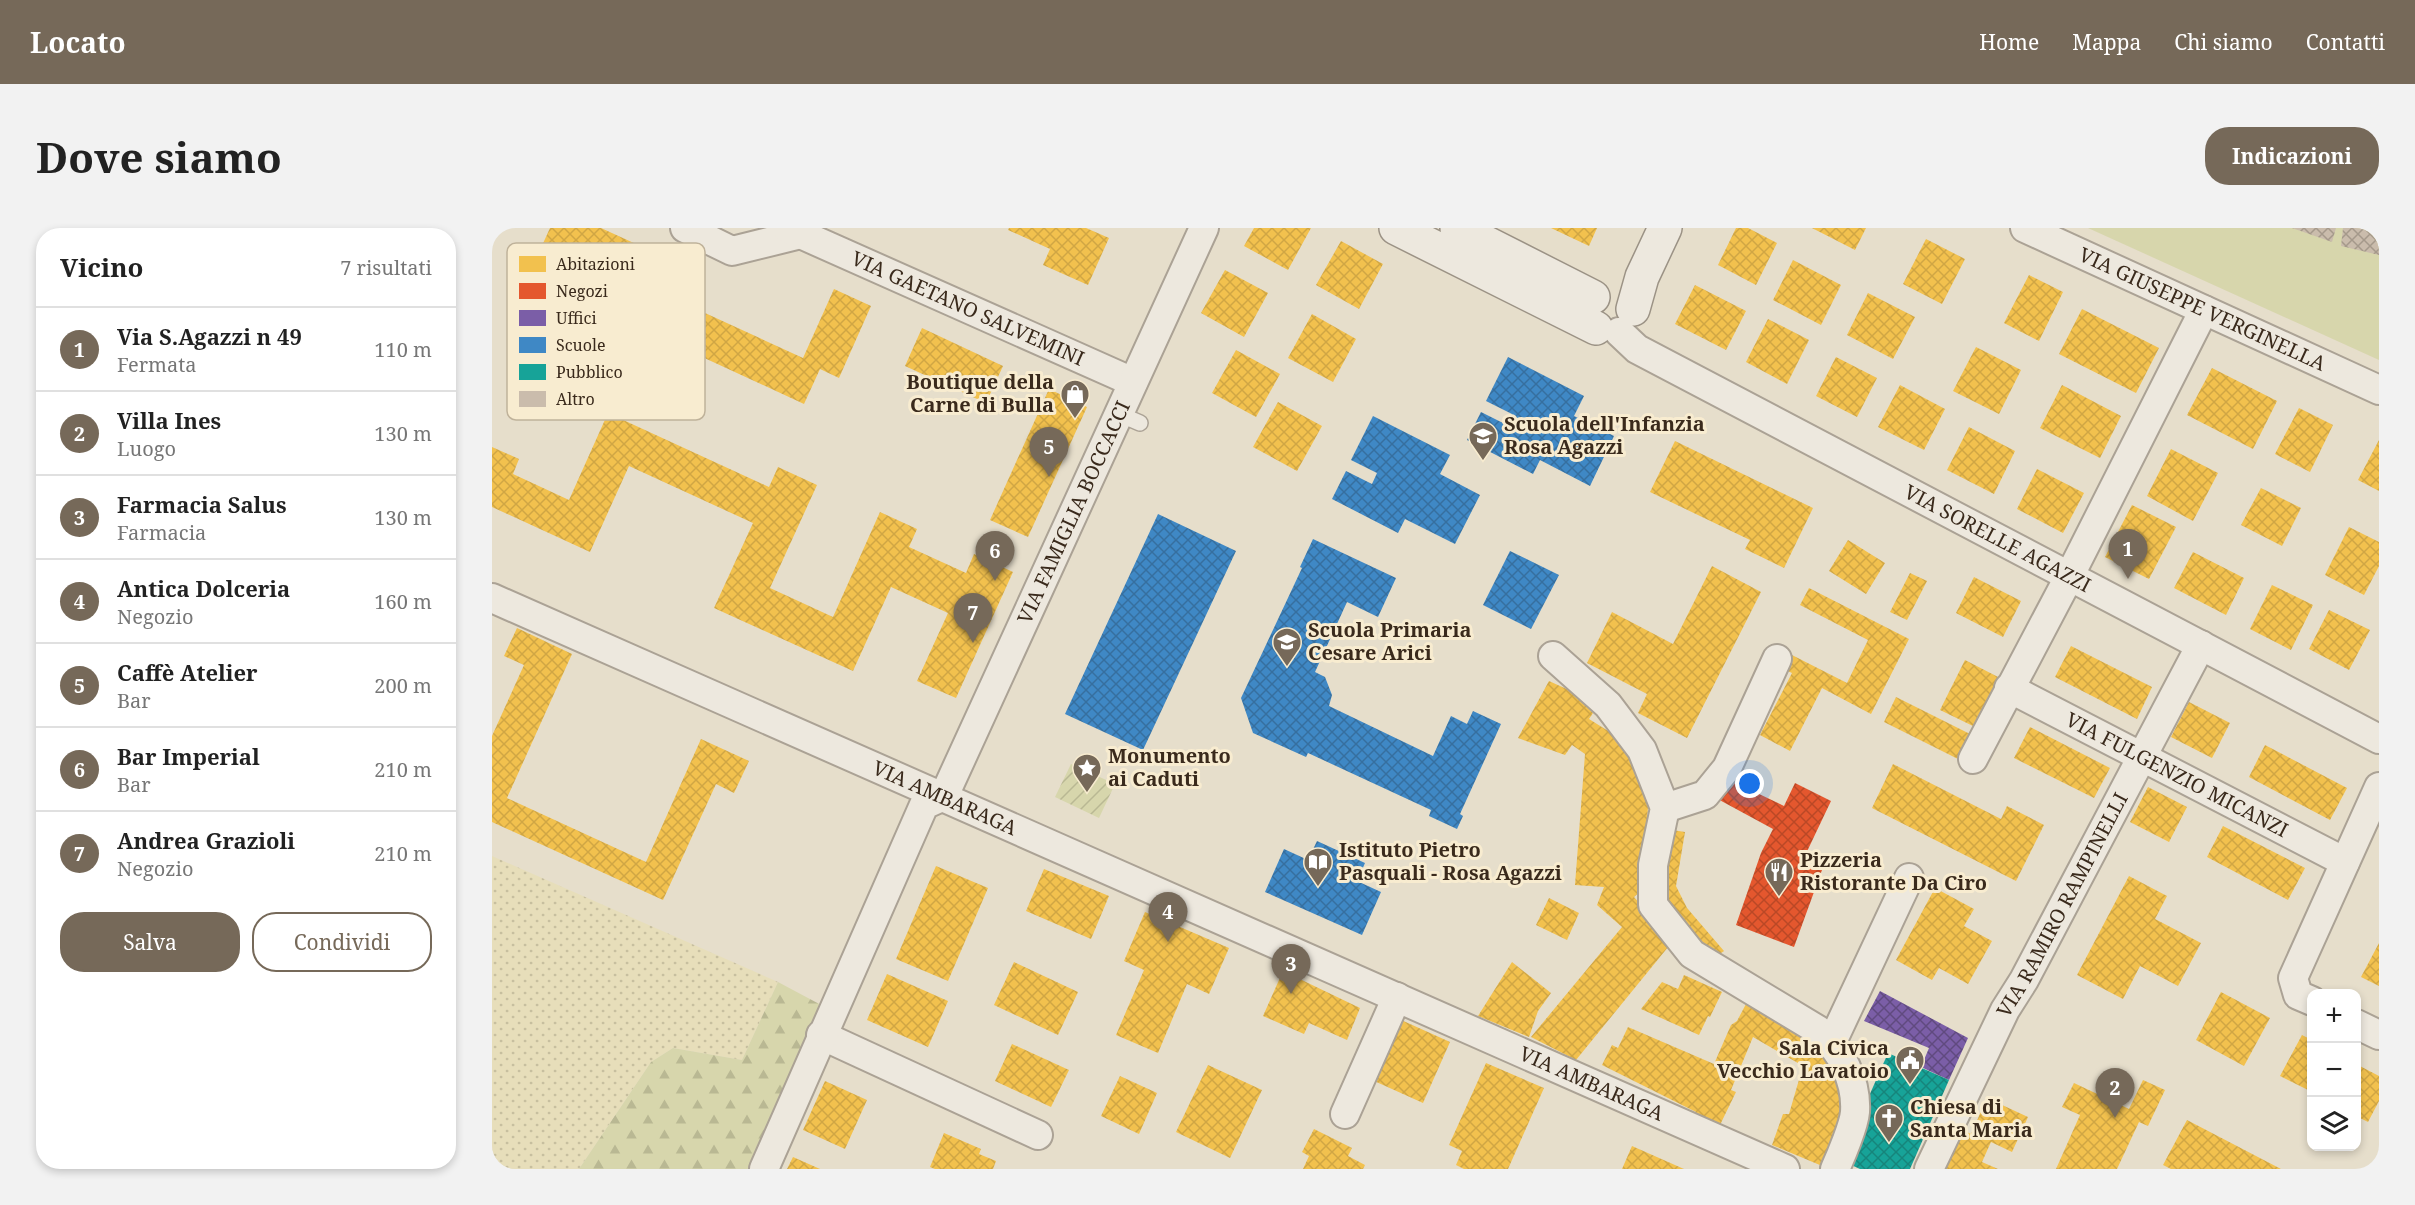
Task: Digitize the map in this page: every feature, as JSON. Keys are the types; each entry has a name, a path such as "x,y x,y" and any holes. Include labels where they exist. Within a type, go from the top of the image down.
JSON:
{"street":[{"name":"VIA GAETANO SALVEMINI","path":"685,228 732,251 794,231 1133,382"},
{"name":"VIA FAMIGLIA BOCCACCI","path":"944,796 1129,418 1133,382 1204,228"},
{"name":"VIA SORELLE AGAZZI","path":"1396,228 1609,311"},
{"name":"VIA SORELLE AGAZZI","path":"1457,228 1609,311 1637,349 2379,739"},
{"path":"1609,311 1642,278 1665,228"},
{"name":"VIA GIUSEPPE VERGINELLA","path":"2025,228 2379,390"},
{"path":"1973,759 2069,577 2204,310"},
{"name":"VIA AMBARAGA","path":"492,598 1785,1169"},
{"name":"VIA RAMIRO RAMPINELLI","path":"1929,1169 2005,1010 2024,980 2201,645"},
{"path":"1553,656 1608,705 1642,750 1665,808 1653,866 1653,905 1692,954 1818,1030 1832,1042 1851,1078 1855,1113 1835,1169"},
{"path":"1665,808 1705,795 1727,768 1777,658"},
{"name":"VIA FULGENZIO MICANZI","path":"2009,688 2345,862"},
{"path":"2307,998 2298,994 2293,978 2379,787"},
{"path":"764,1169 924,805 944,796"},
{"path":"1832,1042 1909,878"},
{"path":"1345,1114 1397,997"},
{"path":"2361,1026 2379,1035"},
{"path":"821,1035 1038,1135"}],"shaded area":[{"path":"492,856 778,982 742,1060 673,1048 651,1062 579,1169 505,1169 492,1163"}],"green space":[{"path":"2088,228 2379,228 2379,360"},
{"path":"1071,764 1115,784 1099,818 1055,797"},
{"path":"778,982 823,1006 750,1169 579,1169 651,1062 673,1048 742,1060"}],"building: Abitazioni":[{"path":"550,228 601,228 634,243 543,243"},
{"path":"1009,228 1086,228 1109,238 1088,285 1043,265 1050,249 1008,230"},
{"path":"1254,228 1311,228 1288,270 1244,246"},
{"path":"1551,228 1597,228 1589,246"},
{"path":"1736,228 1748,228 1777,243 1756,285 1718,265"},
{"path":"1812,228 1866,228 1855,250"},
{"path":"1926,239 1965,259 1942,304 1903,284"},
{"path":"1341,241 1383,264 1359,309 1316,285"},
{"path":"1793,260 1841,285 1821,325 1773,300"},
{"path":"1225,270 1268,293 1244,337 1201,313"},
{"path":"2029,275 2063,292 2039,341 2004,323"},
{"path":"1695,285 1746,311 1726,350 1675,324"},
{"path":"834,289 871,306 839,378 820,369 804,404 705,358 705,313 803,358"},
{"path":"1868,293 1915,317 1893,359 1847,335"},
{"path":"2082,309 2159,348 2136,393 2059,354"},
{"path":"1312,314 1356,339 1333,382 1288,358"},
{"path":"1768,319 1809,340 1787,384 1746,362"},
{"path":"922,328 1003,366 986,403 905,366"},
{"path":"1976,347 2021,370 1999,414 1953,391"},
{"path":"1236,350 1280,374 1256,417 1212,393"},
{"path":"1836,357 1877,378 1857,417 1816,396"},
{"path":"2212,368 2277,401 2253,449 2187,415"},
{"path":"1900,385 1945,409 1924,450 1878,427"},
{"path":"2062,385 2121,416 2100,458 2040,428"},
{"path":"1049,389 1087,407 1028,537 990,520"},
{"path":"1278,402 1322,426 1297,471 1253,447"},
{"path":"2299,408 2333,425 2310,472 2275,454"},
{"path":"605,420 623,420 769,487 778,467 817,485 770,588 833,617 880,512 917,529 909,547 966,573 974,554 1013,572 956,698 917,681 948,613 891,587 853,671 714,608 753,523 629,466 590,552 492,507 492,447 519,459 513,474 569,500"},
{"path":"1969,427 2015,451 1994,494 1947,470"},
{"path":"2379,440 2379,491 2358,480"},
{"path":"1675,441 1813,508 1784,568 1745,549 1750,540 1650,492"},
{"path":"2171,449 2218,473 2193,521 2147,496"},
{"path":"2037,469 2084,493 2063,533 2017,509"},
{"path":"2261,488 2301,508 2282,546 2241,525"},
{"path":"2132,505 2176,527 2149,579 2105,557"},
{"path":"2349,527 2379,542 2379,566 2364,595 2325,575"},
{"path":"1848,540 1885,563 1866,594 1829,571"},
{"path":"2193,552 2244,578 2226,615 2174,588"},
{"path":"1712,566 1761,592 1687,738 1638,713 1647,694 1587,663 1612,612 1673,644"},
{"path":"1910,573 1927,581 1907,620 1890,612"},
{"path":"1974,577 2021,601 2003,637 1956,613"},
{"path":"2272,585 2313,605 2291,650 2250,629"},
{"path":"1809,588 1909,639 1871,714 1822,688 1790,751 1760,735 1792,673 1779,667 1786,652 1847,683 1868,640 1800,605"},
{"path":"2329,610 2370,630 2349,670 2309,649"},
{"path":"517,628 572,654 507,798 646,862 701,739 749,761 734,793 716,784 663,900 492,822 492,736 524,665 504,656"},
{"path":"2071,646 2152,687 2137,719 2055,677"},
{"path":"1965,660 2000,678 1975,727 1940,710"},
{"path":"1549,681 1571,691 1593,713 1589,719 1621,739 1638,770 1648,807 1642,890 1634,897 1673,941 1576,1060 1531,1037 1622,927 1597,905 1604,887 1575,885 1585,754 1572,745 1565,755 1518,738"},
{"path":"1896,697 1970,734 1958,759 1884,722"},
{"path":"2189,702 2230,723 2212,758 2171,737"},
{"path":"2030,727 2110,768 2094,798 2014,758"},
{"path":"2265,745 2347,788 2330,820 2249,777"},
{"path":"1893,764 2001,819 2007,806 2044,825 2016,881 1872,808"},
{"path":"2148,787 2187,807 2169,842 2130,822"},
{"path":"2223,826 2305,868 2288,900 2207,857"},
{"path":"1666,829 1685,832 1676,886 1687,908 1724,951 1712,959 1672,917 1657,884"},
{"path":"936,866 988,888 948,981 896,959"},
{"path":"1044,869 1109,896 1091,939 1026,911"},
{"path":"2129,876 2167,896 2155,919 2201,943 2178,986 2140,966 2123,999 2077,975"},
{"path":"1935,888 1974,909 1964,926 1992,941 1968,984 1939,968 1932,980 1896,960"},
{"path":"1549,898 1579,913 1567,940 1536,925"},
{"path":"1145,912 1229,948 1209,994 1187,984 1158,1053 1116,1035 1144,970 1124,961"},
{"path":"2379,943 2379,986 2361,977"},
{"path":"1014,962 1078,992 1058,1035 994,1005"},
{"path":"1512,962 1551,993 1538,1011 1529,1037 1478,1016"},
{"path":"1283,971 1360,1008 1347,1040 1309,1023 1304,1034 1263,1016"},
{"path":"887,974 948,1001 928,1047 867,1020"},
{"path":"1684,975 1722,992 1699,1035 1641,1009 1662,982 1678,989"},
{"path":"2221,992 2270,1018 2244,1066 2196,1040"},
{"path":"1746,1004 1823,1051 1834,1068 1841,1100 1838,1135 1827,1168 1772,1145 1783,1114 1789,1114 1803,1066 1753,1037 1731,1090 1736,1092 1719,1127 1693,1116 1696,1112 1602,1065 1612,1045 1618,1048 1628,1027 1714,1064 1731,1025 1737,1021"},
{"path":"1399,1019 1450,1042 1423,1103 1372,1080"},
{"path":"2302,1035 2307,1038 2307,1090 2280,1076"},
{"path":"1012,1044 1069,1070 1051,1107 995,1081"},
{"path":"1486,1063 1544,1088 1508,1169 1464,1169 1456,1165 1462,1151 1449,1145"},
{"path":"1208,1065 1262,1090 1230,1158 1176,1132"},
{"path":"2361,1067 2379,1076 2379,1101 2368,1122 2361,1118"},
{"path":"1883,1075 1895,1081 1889,1095 1877,1089"},
{"path":"1120,1076 1157,1093 1139,1134 1101,1116"},
{"path":"2143,1080 2165,1090 2148,1126 2139,1122 2117,1169 2056,1169 2080,1115 2062,1107 2074,1083 2129,1109"},
{"path":"825,1081 867,1100 845,1149 803,1130"},
{"path":"1987,1098 2028,1117 2012,1152 1991,1142 1982,1162 1998,1169 1944,1169 1962,1130 1971,1134"},
{"path":"2187,1120 2281,1169 2171,1169 2163,1165"},
{"path":"1314,1129 1352,1148 1348,1156 1365,1165 1363,1169 1303,1169 1309,1156 1302,1152"},
{"path":"944,1133 981,1149 979,1154 996,1161 993,1169 935,1169 930,1167"},
{"path":"1632,1146 1684,1169 1622,1169"},
{"path":"793,1157 820,1169 787,1169"}],"building: Negozi":[{"path":"1732,781 1784,806 1795,783 1831,801 1802,862 1822,870 1794,947 1736,925 1761,853 1773,829 1714,797"}],"building: Uffici":[{"path":"1880,991 1968,1038 1949,1080 1921,1067 1929,1048 1864,1021"}],"building: Scuole":[{"path":"1508,357 1584,396 1574,416 1614,436 1590,486 1540,460 1533,474 1467,440 1481,412 1507,425 1512,414 1486,401"},
{"path":"1373,416 1450,455 1440,474 1480,495 1455,544 1405,519 1398,533 1332,499 1346,471 1372,484 1377,473 1351,460"},
{"path":"1158,514 1236,551 1143,750 1065,714"},
{"path":"1313,539 1396,578 1378,617 1347,602 1315,672 1325,677 1332,695 1329,706 1433,756 1451,716 1467,724 1473,711 1501,724 1460,814 1463,816 1457,829 1429,816 1431,810 1308,753 1306,757 1253,733 1241,698 1302,568 1300,567"},
{"path":"1510,551 1559,575 1531,629 1483,605"},
{"name":"Istituto Pietro Pasquali - Rosa Agazzi","path":"1317,841 1365,863 1357,881 1381,892 1362,935 1265,892 1284,849 1308,860"}],"building: Pubblico":[{"path":"1888,1053 1949,1080 1910,1169 1860,1169 1849,1164 1858,1121"}],"building: Altro":[{"path":"2292,228 2336,228 2332,242"},
{"path":"2343,228 2379,228 2379,255 2341,246"}],"place":[{"name":"Boutique della Carne di Bulla","path":"1075,420"},
{"name":"Scuola dell'Infanzia Rosa Agazzi","path":"1483,462"},
{"name":"Caffè Atelier","path":"1049,477"},
{"name":"Via S.Agazzi n 49","path":"2128,579"},
{"name":"Bar Imperial","path":"995,581"},
{"name":"Andrea Grazioli","path":"973,643"},
{"name":"Scuola Primaria Cesare Arici","path":"1287,668"},
{"name":"Monumento ai Caduti","path":"1087,794"},
{"name":"Istituto Pietro Pasquali - Rosa Agazzi","path":"1318,888"},
{"name":"Pizzeria Ristorante Da Ciro","path":"1779,898"},
{"name":"Antica Dolceria","path":"1168,942"},
{"name":"Farmacia Salus","path":"1291,994"},
{"name":"Sala Civica Vecchio Lavatoio","path":"1910,1086"},
{"name":"Villa Ines","path":"2115,1118"},
{"name":"Chiesa di Santa Maria","path":"1889,1144"}]}
